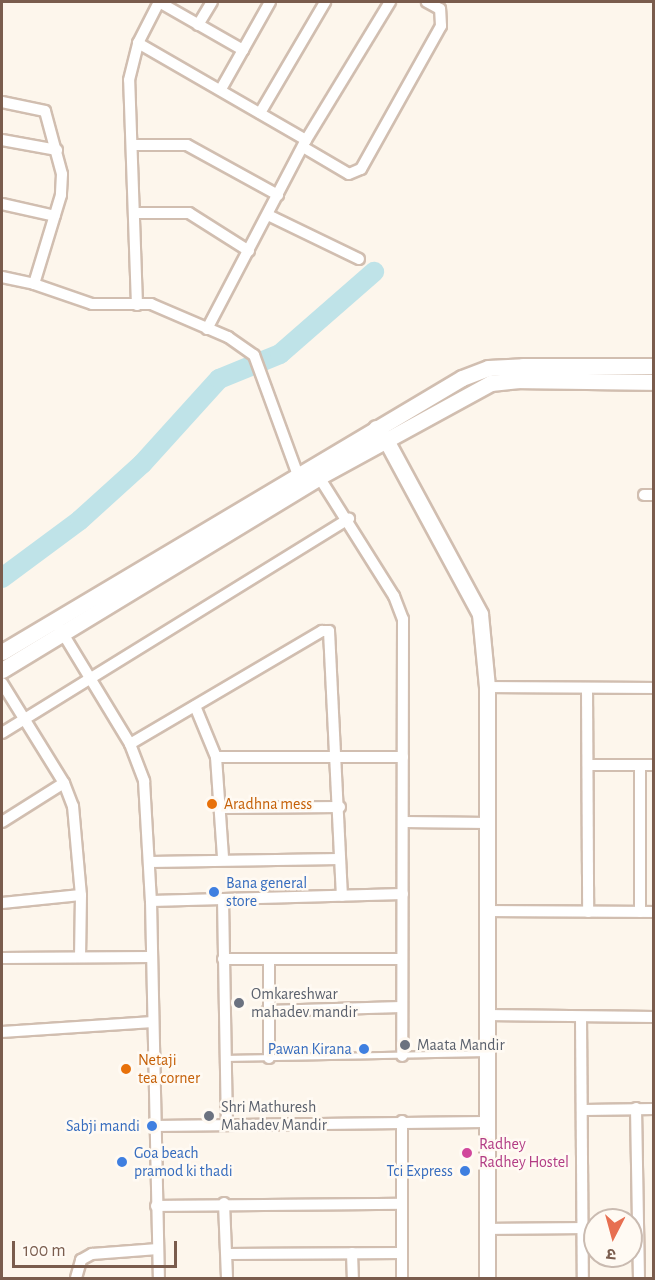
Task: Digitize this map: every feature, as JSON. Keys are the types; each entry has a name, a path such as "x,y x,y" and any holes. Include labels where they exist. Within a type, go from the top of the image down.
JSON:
{"street":[{"path":"137,304 129,80 138,43 159,2 243,50"},
{"path":"198,25 212,2"},
{"path":"221,89 270,2"},
{"path":"260,113 325,2"},
{"path":"207,329 304,143 390,2"},
{"path":"138,43 260,113 350,174 361,169 441,26 442,5 428,2"},
{"path":"2,102 45,111 62,174 55,216 34,284"},
{"path":"2,140 57,150"},
{"path":"133,145 187,146 278,195"},
{"path":"2,204 55,216"},
{"path":"134,213 189,213 249,251"},
{"path":"268,215 359,260"},
{"path":"2,277 34,284 92,304 151,304 207,329 254,355 298,475"},
{"path":"2,670 58,626 298,475 462,378 488,368 654,366"},
{"path":"2,651 58,626 490,383 519,380 654,382"},
{"path":"376,428 387,440 475,599 480,614 487,687 488,911 485,1053 487,1278"},
{"path":"320,477 349,519 394,596 403,619 402,1056"},
{"path":"2,733 349,519"},
{"path":"58,626 130,744 144,781 150,861 159,1278"},
{"path":"130,744 322,631 329,631 340,807 342,896"},
{"path":"2,683 64,783 73,806 81,895 80,957"},
{"path":"487,687 654,688"},
{"path":"587,687 588,912"},
{"path":"195,706 216,757 223,858"},
{"path":"216,757 336,755 403,757"},
{"path":"588,765 654,765"},
{"path":"640,765 640,912"},
{"path":"2,822 64,783"},
{"path":"220,808 340,807"},
{"path":"404,822 488,823"},
{"path":"150,861 223,858 340,859"},
{"path":"151,901 403,894"},
{"path":"2,903 81,895"},
{"path":"223,899 227,1124"},
{"path":"488,911 654,912"},
{"path":"2,958 151,957"},
{"path":"223,959 269,961 402,959"},
{"path":"269,961 267,1011 269,1058"},
{"path":"267,1011 401,1007"},
{"path":"486,1015 654,1017"},
{"path":"581,1017 585,1110 583,1208"},
{"path":"2,1032 152,1022"},
{"path":"636,1108 639,1278"},
{"path":"585,1110 654,1109"},
{"path":"155,1126 402,1121 485,1122"},
{"path":"402,1121 400,1204 402,1278"},
{"path":"156,1206 224,1203 400,1204"},
{"path":"224,1203 227,1278"},
{"path":"486,1229 583,1228"},
{"path":"76,1278 81,1260 92,1254 158,1249"},
{"path":"352,1253 353,1278"},
{"path":"227,1254 402,1253"}],"lane":[{"path":"226,1058 485,1053"}],"waterway":[{"path":"2,578 80,520 142,464 219,379 280,354 374,272"}],"place":[{"name":"Aradhna mess","path":"212,804"},
{"name":"Bana general store","path":"214,892"},
{"name":"Omkareshwar mahadev mandir","path":"239,1003"},
{"name":"Maata Mandir","path":"405,1045"},
{"name":"Pawan Kirana","path":"364,1049"},
{"name":"Netaji tea corner","path":"126,1069"},
{"name":"Shri Mathuresh Mahadev Mandir","path":"209,1116"},
{"name":"Sabji mandi","path":"152,1126"},
{"name":"Radhey Radhey Hostel","path":"467,1153"},
{"name":"Goa beach pramod ki thadi","path":"122,1162"},
{"name":"Tci Express","path":"465,1171"}]}
